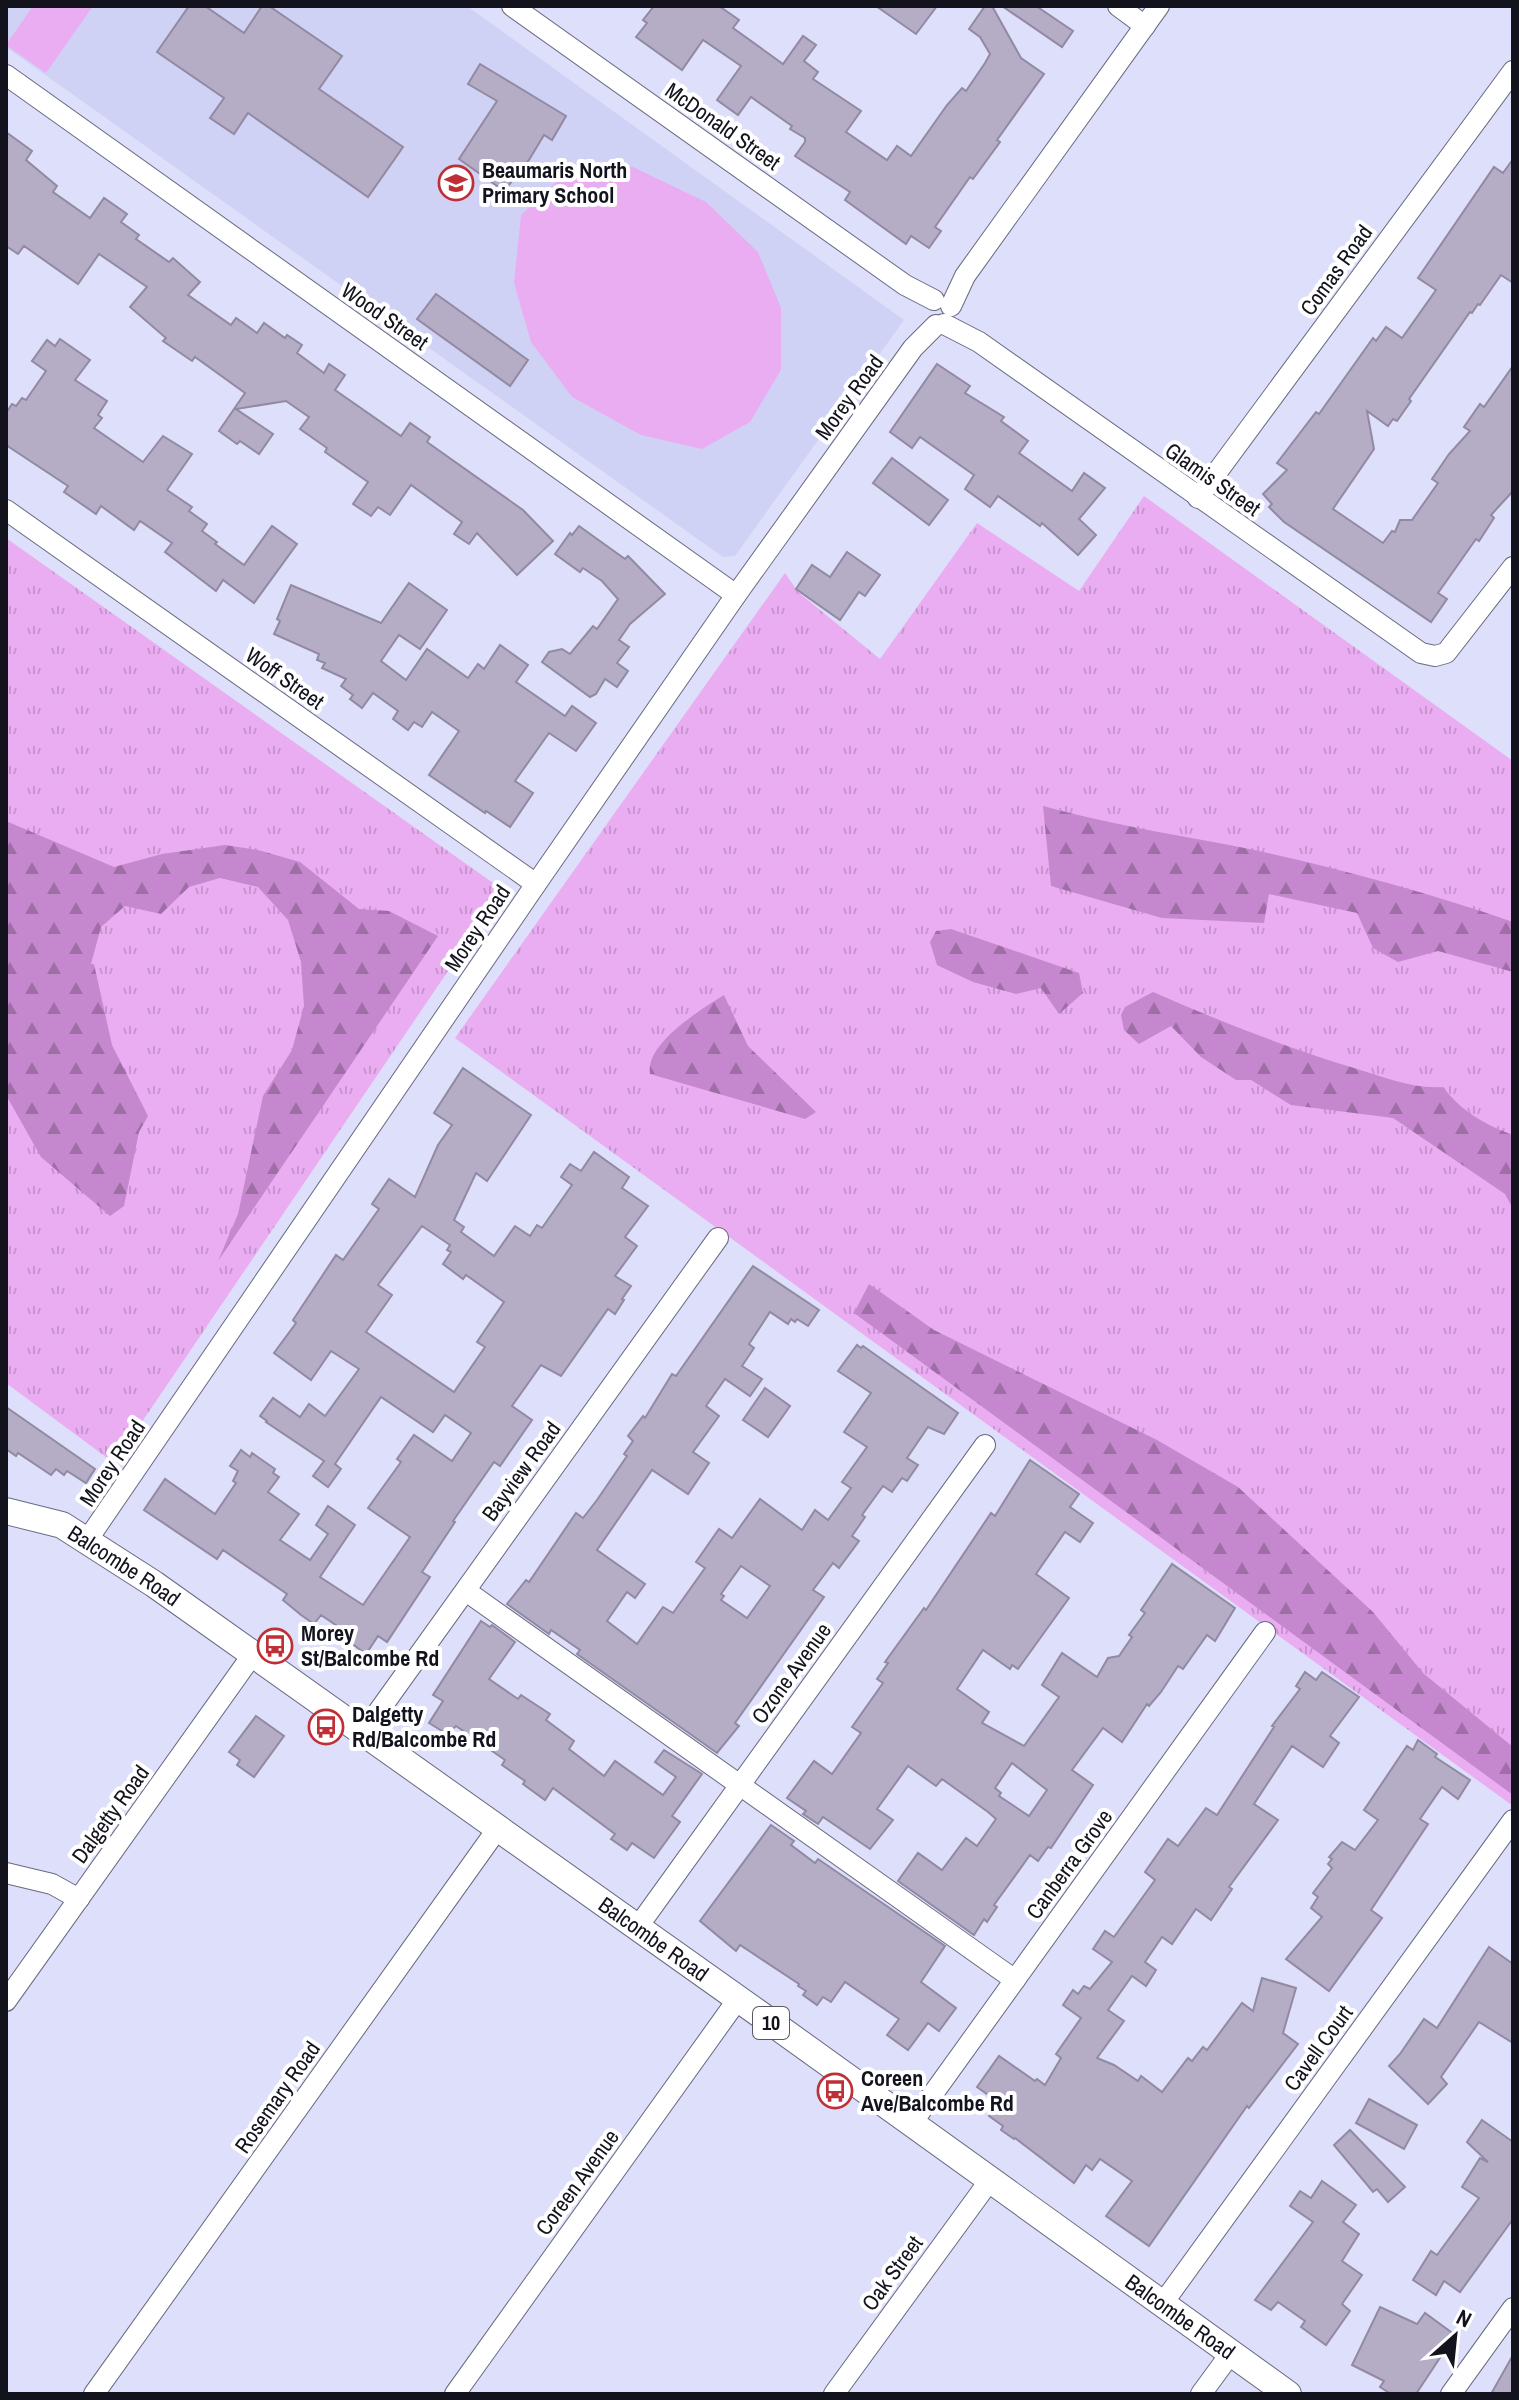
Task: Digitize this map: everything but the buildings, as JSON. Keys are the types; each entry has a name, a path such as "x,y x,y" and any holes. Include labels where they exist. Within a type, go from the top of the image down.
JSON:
{"main road":[{"name":"Balcombe Road","path":"6,1511 62,1525 88,1539 498,1828 1288,2394"}],"street":[{"name":"McDonald Street","path":"512,6 939,312"},
{"path":"1118,6 1145,26"},
{"name":"Morey Road","path":"88,1539 736,595 1159,6"},
{"name":"Comas Road","path":"1198,498 1513,71"},
{"name":"Wood Street","path":"6,75 736,595"},
{"name":"Glamis Street","path":"939,312 1421,653 1435,656 1446,653 1513,567"},
{"name":"Woff Street","path":"6,510 536,884"},
{"name":"Bayview Road","path":"363,1733 718,1238"},
{"name":"Ozone Avenue","path":"637,1928 985,1445"},
{"path":"466,1591 1015,1980"},
{"name":"Canberra Grove","path":"912,2123 1265,1632"},
{"name":"Dalgetty Road","path":"6,2001 253,1654"},
{"name":"Cavell Court","path":"1163,2303 1513,1820"},
{"name":"Rosemary Road","path":"94,2394 498,1828"},
{"path":"6,1873 52,1884 79,1899"},
{"name":"Coreen Avenue","path":"455,2394 738,1999"},
{"name":"Oak Street","path":"834,2394 990,2180"},
{"path":"1451,2394 1513,2308"},
{"path":"1201,2394 1231,2353"}],"shaded area":[{"name":"Beaumaris North Primary School","path":"6,6 467,6 904,320 735,556 723,557 6,47"}],"green space":[{"path":"33,6 93,6 46,73 6,45"},
{"path":"633,167 706,202 758,252 781,308 781,370 750,422 702,449 641,435 572,397 531,342 514,283 521,215 569,170"},
{"path":"1144,496 1513,761 1513,1806 455,1038 785,573 798,592 880,659 977,523 1079,591"},
{"path":"6,538 503,890 114,1463 6,1383"},
{"path":"1043,806 1323,866 1513,922 1513,972 1438,951 1398,962 1373,948 1357,913 1269,894 1264,923 1162,918 1051,886"},
{"path":"6,821 114,867 162,854 225,845 258,850 300,862 359,909 389,911 438,936 218,1261 238,1214 263,1096 292,1050 304,1006 301,962 288,920 258,887 220,878 189,887 161,914 125,906 101,927 91,964 94,964 112,1045 148,1116 139,1132 124,1206 110,1216 41,1157 6,1095"},
{"path":"951,929 1079,973 1083,993 1059,1014 1041,988 1016,994 973,982 939,966 930,942 936,931"},
{"path":"1153,992 1328,1060 1409,1084 1443,1087 1474,1116 1513,1135 1513,1209 1505,1194 1393,1118 1291,1105 1251,1080 1236,1080 1201,1057 1171,1026 1139,1044 1124,1030 1121,1015 1125,1007"},
{"path":"724,995 748,1046 816,1112 805,1119 650,1074 651,1062 665,1039"},
{"path":"869,1284 934,1330 1157,1440 1238,1487 1373,1612 1423,1673 1513,1747 1513,1795 854,1313"}],"place":[{"name":"Beaumaris North Primary School","path":"456,183"},
{"name":"Morey St/Balcombe Rd","path":"275,1646"},
{"name":"Dalgetty Rd/Balcombe Rd","path":"326,1727"},
{"name":"Coreen Ave/Balcombe Rd","path":"835,2091"}]}
